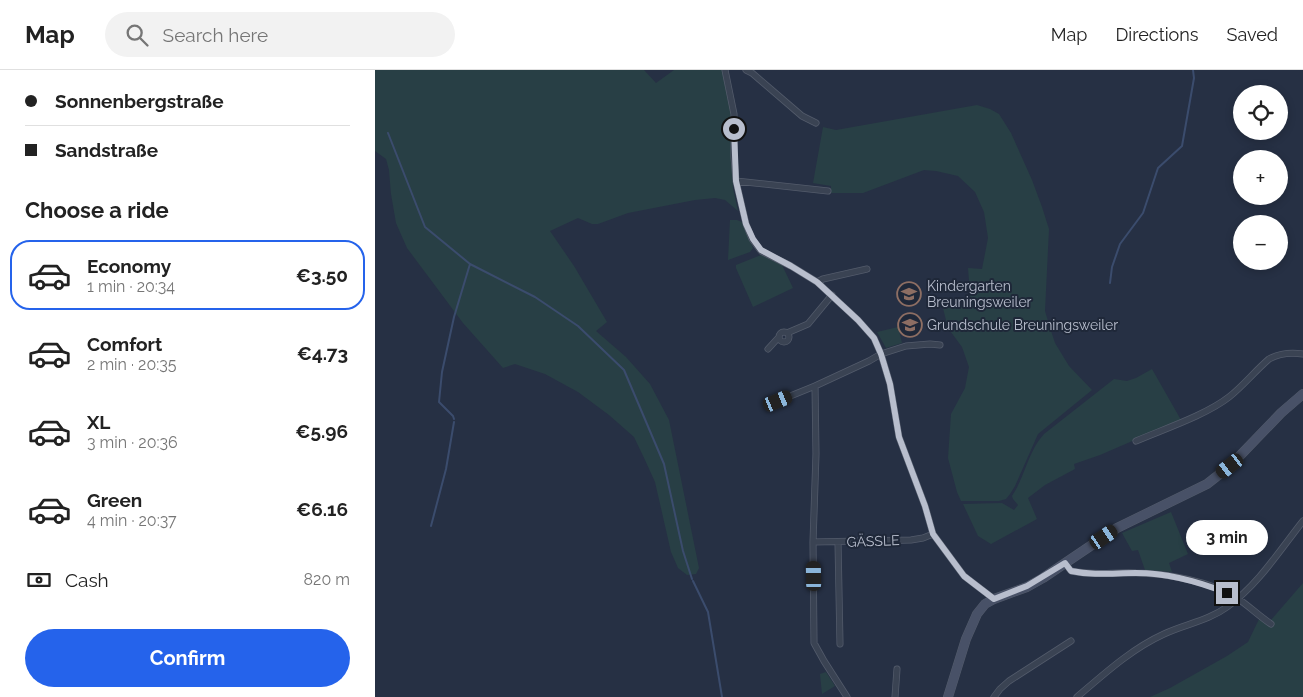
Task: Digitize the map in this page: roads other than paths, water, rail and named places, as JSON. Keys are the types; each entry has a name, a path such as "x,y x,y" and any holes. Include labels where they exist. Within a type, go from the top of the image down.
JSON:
{"street":[{"path":"725,70 734,114 736,181 746,224 753,239 761,250 817,282 874,338 890,384 899,437 925,506 933,534 964,576 994,599"},
{"path":"746,70 803,116 816,123"},
{"path":"736,181 828,192"},
{"path":"817,282 867,269"},
{"path":"767,349 782,332 787,333 808,324 832,295"},
{"path":"778,401 815,386 881,354 906,346 939,345"},
{"path":"1136,441 1220,403 1229,397 1269,359 1276,355 1294,352 1303,354"},
{"path":"815,386 814,642 847,697"},
{"path":"948,697 966,639 977,614 985,604 1027,586 1117,528 1207,484 1243,454 1281,413 1303,395"},
{"path":"1077,697 1118,663 1148,643 1165,633 1202,621 1227,607 1263,571 1303,521"},
{"name":"GÄSSLE","path":"813,542 911,540 933,534"},
{"path":"839,542 840,644"},
{"path":"1065,563 1071,571 1091,574 1137,573 1175,576 1211,587 1237,598 1271,624"},
{"path":"994,697 1000,688 1009,681 1071,641"},
{"path":"895,697 897,669"}],"waterway":[{"path":"1110,283 1112,267 1120,244 1143,213 1158,168 1182,146 1194,78 1193,70"},
{"path":"388,133 425,227 470,264 535,297 578,326 624,370 664,464 683,551 692,579"},
{"path":"454,419 439,402 442,372 454,317 470,264"},
{"path":"431,526 446,469 454,422"},
{"path":"693,581 708,612 722,697"}],"place":[{"name":"Kindergarten Breuningsweiler","path":"909,294"},
{"name":"Grundschule Breuningsweiler","path":"910,325"}]}
